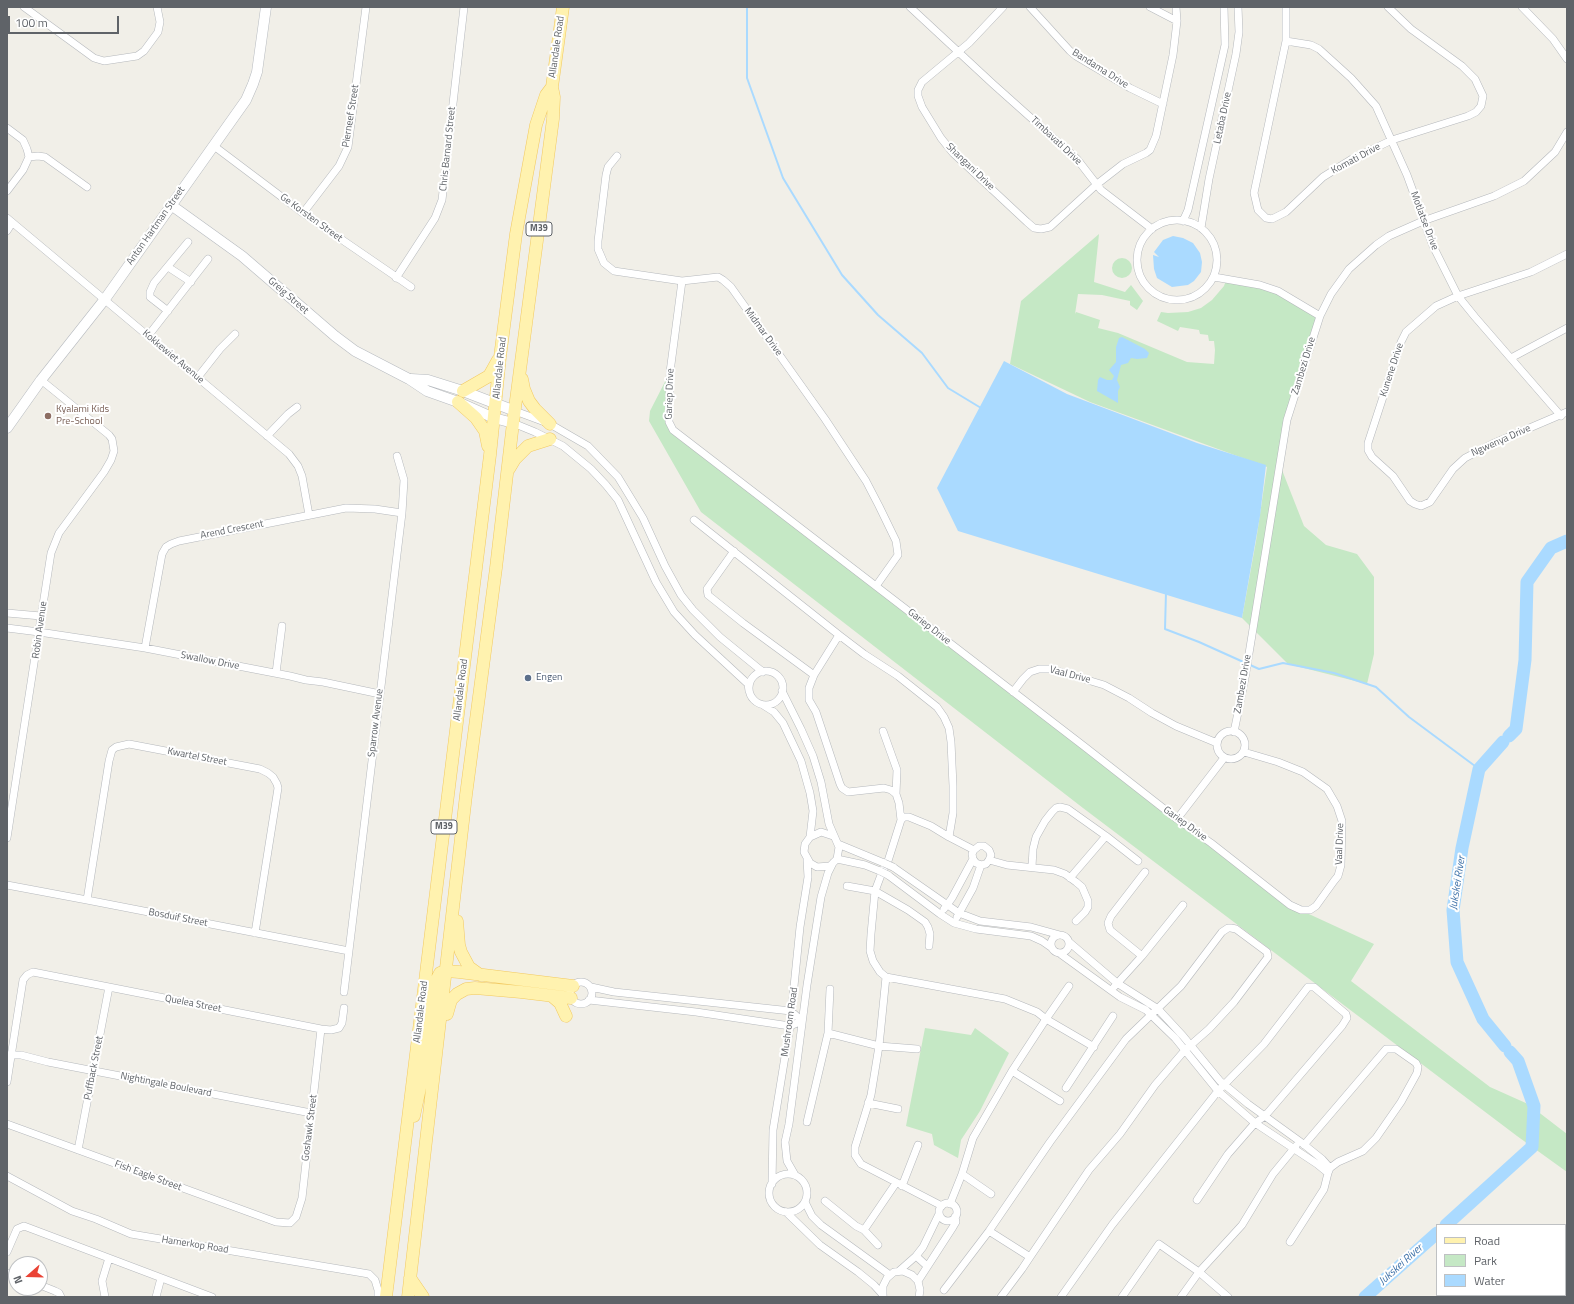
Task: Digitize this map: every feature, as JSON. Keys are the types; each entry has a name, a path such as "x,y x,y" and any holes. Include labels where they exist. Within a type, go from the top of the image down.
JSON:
{"main road":[{"name":"Allandale Road","path":"408,1297 455,892 514,417 553,120 554,97 552,87 563,7"},
{"name":"Allandale Road","path":"386,1297 516,234 534,133 546,95 552,87"},
{"path":"490,455 485,431 461,397 489,376 500,357"},
{"path":"520,370 524,389 529,401 535,410 550,424"},
{"path":"508,471 515,459 528,446 550,439"},
{"path":"455,892 461,952 469,966 480,976"},
{"path":"404,1154 419,1100 428,1050 436,980 440,973 446,971 573,986"},
{"path":"436,1062 447,1010 451,1000 462,990 487,988 571,998"},
{"path":"553,997 560,1003 566,1016"},
{"path":"410,1278 423,1297"}],"street":[{"path":"24,7 94,58 104,61 137,56 144,51 158,32 160,22 158,7"},
{"name":"Anton Hartman Street","path":"7,428 41,380 104,299 239,111 253,84 257,72 266,7"},
{"name":"Pierneef Street","path":"304,213 339,166 348,147 366,7"},
{"name":"Chris Barnard Street","path":"396,278 435,218 442,200 464,7"},
{"name":"Timbavati Drive","path":"910,7 1077,159 1096,185 1152,229"},
{"name":"Shangani Drive","path":"1004,7 959,53 922,82 918,90 918,96 922,107 946,145 953,153 1027,222 1038,229 1050,227 1096,185"},
{"name":"Bandama Drive","path":"1030,7 1076,56 1130,88 1163,104"},
{"path":"1150,7 1177,22"},
{"path":"1096,185 1123,164 1150,150 1156,136 1174,54 1177,22 1176,7"},
{"name":"Letaba Drive","path":"1183,221 1188,210 1225,45 1224,7"},
{"name":"Letaba Drive","path":"1201,228 1209,179 1236,54 1239,32 1238,7"},
{"name":"Komati Drive","path":"1286,7 1286,41 1254,193 1256,206 1262,215 1266,218 1272,219 1281,216 1323,177 1352,159 1392,140 1473,114 1482,106 1484,99 1482,91 1479,85 1466,70 1411,29 1388,7"},
{"path":"1522,7 1553,39 1567,59"},
{"name":"Motlatse Drive","path":"1286,41 1316,46 1338,66 1376,106 1392,140 1433,246 1458,296 1511,358 1564,414"},
{"path":"7,128 23,140 29,157 23,170 7,191"},
{"name":"Zambezi Drive","path":"1234,732 1288,420 1320,316 1335,287 1357,262 1390,236 1423,221 1494,196 1524,181 1555,152 1567,132"},
{"name":"Ge Korsten Street","path":"214,146 304,213 411,287"},
{"name":"Midmar Drive","path":"617,156 608,167 606,175 598,241 598,249 604,263 614,271 682,281 715,277 724,280 731,287 783,358 866,481 880,506 896,541 898,549 897,557 876,586"},
{"path":"29,157 45,157 87,187"},
{"name":"Greig Street","path":"171,205 242,256 340,340 360,354 409,379 427,391 496,404 514,417"},
{"path":"7,230 10,221"},
{"name":"Kokkewiet Avenue","path":"10,221 289,454 298,466 302,476 309,515"},
{"path":"1183,221 1192,223 1201,228 1207,234 1216,250 1217,264 1214,277 1205,289 1194,297 1180,300 1166,299 1153,292 1143,281 1138,268 1138,253 1143,240 1152,229 1166,222 1183,221"},
{"path":"168,311 150,297 150,295 154,283 188,242"},
{"name":"Kunene Drive","path":"1430,502 1421,506 1412,503 1393,476 1370,455 1368,446 1404,336 1436,306 1458,296 1531,272 1567,254"},
{"path":"148,336 208,259"},
{"path":"168,266 191,282"},
{"path":"1214,277 1260,285 1278,291 1320,316"},
{"name":"Gariep Drive","path":"682,281 670,372 668,417 670,426 678,434 1177,819 1211,843 1290,905 1307,911"},
{"path":"1511,358 1567,328"},
{"path":"198,377 220,349 235,334"},
{"name":"Robin Avenue","path":"7,838 51,553 54,542 65,523 107,468 113,454 112,439 41,380"},
{"name":"Greig Street","path":"461,397 494,418 514,417"},
{"path":"267,436 288,414 297,407"},
{"name":"Ngwenya Drive","path":"1430,502 1453,469 1465,458 1492,444 1564,414"},
{"path":"514,417 550,424 588,446 618,477 643,518 665,566 681,595 693,610 732,648 762,672"},
{"path":"514,417 576,456 606,485 618,500 656,582 674,612 695,635 748,684 749,691 750,695 755,702 774,712 783,723 801,761 813,811 810,837 804,848 807,860 813,865 821,868 826,867 835,861 839,851 838,844 833,836 829,824 821,782 813,756 802,729 782,691 781,682 772,672 762,672 755,675 750,682 749,691"},
{"name":"Sparrow Avenue","path":"344,992 402,514 404,480 397,456"},
{"name":"Arend Crescent","path":"145,648 162,554 166,547 179,541 357,507 402,514"},
{"path":"694,520 839,635 864,654 898,676 937,707 944,717 951,742 953,813 949,837"},
{"path":"734,551 707,589 708,595 743,623 814,675"},
{"path":"7,613 41,616"},
{"path":"276,673 282,626"},
{"name":"Swallow Drive","path":"7,628 145,648 380,694"},
{"path":"839,635 814,675 809,688 809,700 816,712 842,788 848,792 884,788 891,790 896,794"},
{"name":"Vaal Drive","path":"1013,692 1030,672 1039,669 1051,669 1104,685 1129,698 1171,724 1217,743"},
{"path":"763,705 776,702 782,691"},
{"path":"883,731 897,770 896,794 899,803 901,820 888,861 875,891 870,951 873,961 880,972 886,977 1005,999 1037,1012 1046,1019 1094,1047"},
{"path":"1234,732 1243,737 1245,742 1244,752 1241,756 1233,760 1224,758 1218,750 1217,743 1223,734 1234,732"},
{"name":"Kwartel Street","path":"87,900 112,750 116,747 129,744 260,769 273,777 278,788 255,933"},
{"name":"Vaal Drive","path":"1244,752 1278,762 1303,772 1328,789 1337,806 1342,822 1342,858 1339,872 1316,906 1307,911"},
{"path":"1177,819 1224,758"},
{"path":"1032,867 1033,848 1039,830 1052,812 1056,808 1060,807 1068,809 1138,861"},
{"path":"901,820 904,817 909,817 931,826 974,850"},
{"path":"810,837 822,832 833,836"},
{"path":"1070,878 1106,836"},
{"path":"838,844 893,867 958,914 980,921 1031,927 1066,937 1069,942 1117,983 1158,1009 1183,1036 1188,1048 1218,1091 1255,1123 1329,1171"},
{"path":"940,914 947,906 972,859 974,850 978,846 984,846 989,850 991,855 986,864 982,865 973,888 954,923"},
{"path":"972,859 976,863 982,865"},
{"name":"Mushroom Road","path":"807,860 808,876 790,1026 773,1130 772,1184 769,1193 771,1202 777,1208 786,1212 820,1245 874,1285 883,1296"},
{"path":"989,860 1007,865 1054,870 1070,878 1082,888 1088,901 1088,907 1076,921"},
{"path":"835,861 865,864 888,875 954,923 976,929 1031,936 1042,941 1126,1000 1146,1010 1188,1048 1225,1085 1322,1159 1329,1171"},
{"name":"Mushroom Road","path":"835,861 828,873 821,897 802,1021 789,1124 785,1142 786,1160 795,1175 802,1180 807,1189 807,1198 805,1202 812,1216 837,1238 890,1274"},
{"path":"1142,956 1110,930 1108,923 1111,916 1146,872"},
{"name":"Bosduif Street","path":"7,886 87,900 349,952"},
{"path":"847,886 875,891 908,910 925,922 930,934 928,946"},
{"path":"1111,990 1142,956 1183,905"},
{"path":"944,1290 990,1231 1050,1142 1126,1039 1181,986 1225,930 1231,928 1236,929 1267,952 1268,957 1234,1002 1188,1048 1155,1085 1120,1134 1089,1170 1022,1269 1001,1297"},
{"path":"1052,948 1051,942 1060,935"},
{"path":"1059,953 1063,953 1068,948 1069,942"},
{"name":"Quelea Street","path":"9,1051 23,980 27,975 36,972 321,1030 335,1030 339,1028 342,1023 344,1008"},
{"path":"886,977 879,1046 868,1103 855,1147 855,1155 861,1164 942,1206"},
{"path":"589,1000 696,1012 790,1026 802,1021 791,1011 614,992 591,987 582,982 575,983 570,992 571,998 578,1003 586,1003 592,994 591,987"},
{"path":"950,1204 962,1174 973,1138 1012,1071 1069,986"},
{"name":"Puffback Street","path":"78,1150 109,987"},
{"path":"1061,1297 1112,1225 1218,1091 1264,1044 1308,987 1314,987 1346,1014 1347,1018 1342,1026 1265,1116 1255,1123 1228,1154 1197,1200"},
{"path":"807,1122 828,1034 830,989"},
{"path":"1066,1088 1113,1016"},
{"name":"Goshawk Street","path":"290,1223 296,1217 300,1209 321,1030"},
{"path":"828,1034 879,1046 917,1049"},
{"path":"1181,1297 1199,1272 1242,1225 1273,1174 1294,1148 1302,1143 1386,1049 1396,1049 1416,1063 1418,1067 1417,1073 1402,1102 1376,1138 1363,1151 1342,1160 1329,1171 1324,1189 1290,1242"},
{"path":"7,1082 9,1051"},
{"name":"Nightingale Boulevard","path":"9,1051 20,1055 93,1070 312,1113"},
{"path":"1012,1071 1060,1101"},
{"path":"868,1103 898,1110"},
{"name":"Fish Eagle Street","path":"7,1124 276,1222 290,1223"},
{"path":"864,1230 899,1184 918,1145"},
{"path":"962,1174 991,1194"},
{"path":"772,1184 782,1175 795,1175"},
{"name":"Hamerkop Road","path":"7,1176 72,1211 96,1219 131,1234 369,1274 375,1280 378,1290 378,1297"},
{"path":"825,1201 856,1226 864,1230 878,1245"},
{"path":"786,1212 799,1209 805,1202"},
{"path":"883,1296 883,1286 890,1274 899,1271 916,1256 923,1247 939,1214 939,1210 944,1204 950,1204 956,1209 956,1222 918,1281"},
{"path":"939,1214 942,1219 948,1221 956,1217"},
{"path":"7,1252 17,1229 22,1226 212,1297"},
{"path":"990,1231 1030,1257"},
{"path":"1122,1297 1159,1244 1199,1272 1228,1297"},
{"path":"916,1256 927,1266"},
{"path":"105,1297 102,1281 109,1258"},
{"path":"899,1271 908,1272 918,1281 920,1286 920,1296"},
{"path":"156,1297 161,1278"},
{"path":"48,1288 59,1293 61,1297"}],"green space":[{"path":"1099,234 1094,282 1125,292 1131,285 1143,301 1137,310 1130,305 1130,301 1102,295 1078,294 1075,314 1076,312 1100,320 1098,328 1118,333 1187,362 1214,364 1214,341 1209,341 1208,335 1200,334 1199,330 1180,327 1178,331 1157,321 1161,312 1188,312 1201,308 1212,300 1224,286 1226,280 1267,287 1320,316 1288,418 1280,465 1304,526 1326,545 1357,554 1374,577 1374,654 1367,684 1288,664 1242,618 1256,541 1267,467 1090,402 1010,364 1021,301"},
{"path":"1118,258 1126,258 1132,264 1132,272 1126,278 1118,278 1112,272 1112,264"},
{"path":"670,372 673,430 1298,909 1374,944 1351,981 1490,1087 1528,1104 1567,1134 1567,1172 1517,1136 1083,808 701,512 649,421 650,411"},
{"path":"925,1028 971,1035 975,1028 1009,1053 980,1111 961,1140 958,1158 934,1145 932,1134 906,1126"}],"water":[{"path":"1173,236 1183,238 1193,243 1200,253 1202,262 1201,272 1194,281 1188,285 1172,287 1157,278 1154,269 1153,255 1159,257 1154,252 1163,240"},
{"path":"1122,337 1145,349 1149,353 1147,358 1131,358 1128,363 1121,365 1117,380 1120,387 1118,391 1118,403 1097,391 1098,380 1100,377 1107,380 1112,380 1114,376 1109,370 1116,362 1116,347 1119,338"},
{"path":"1004,361 1067,394 1197,443 1266,465 1260,516 1242,618 958,531 937,488"}],"waterway":[{"path":"747,7 747,78 783,178 842,275 878,315 922,353 948,388 981,408"},
{"name":"Jukskei River","path":"1509,736 1516,729 1525,660 1527,582 1551,548 1567,541"},
{"path":"1166,592 1165,629 1199,642 1259,669 1283,663 1334,673 1376,687 1409,717 1479,769"},
{"name":"Jukskei River","path":"1503,742 1479,769 1462,848 1453,910 1457,962 1483,1019 1505,1046"},
{"name":"Jukskei River","path":"1447,1224 1532,1147 1534,1106 1518,1061 1510,1052"},
{"name":"Jukskei River","path":"1365,1297 1436,1234"}],"place":[{"name":"Kyalami Kids Pre-School","path":"48,416"},
{"name":"Engen","path":"528,678"}]}
